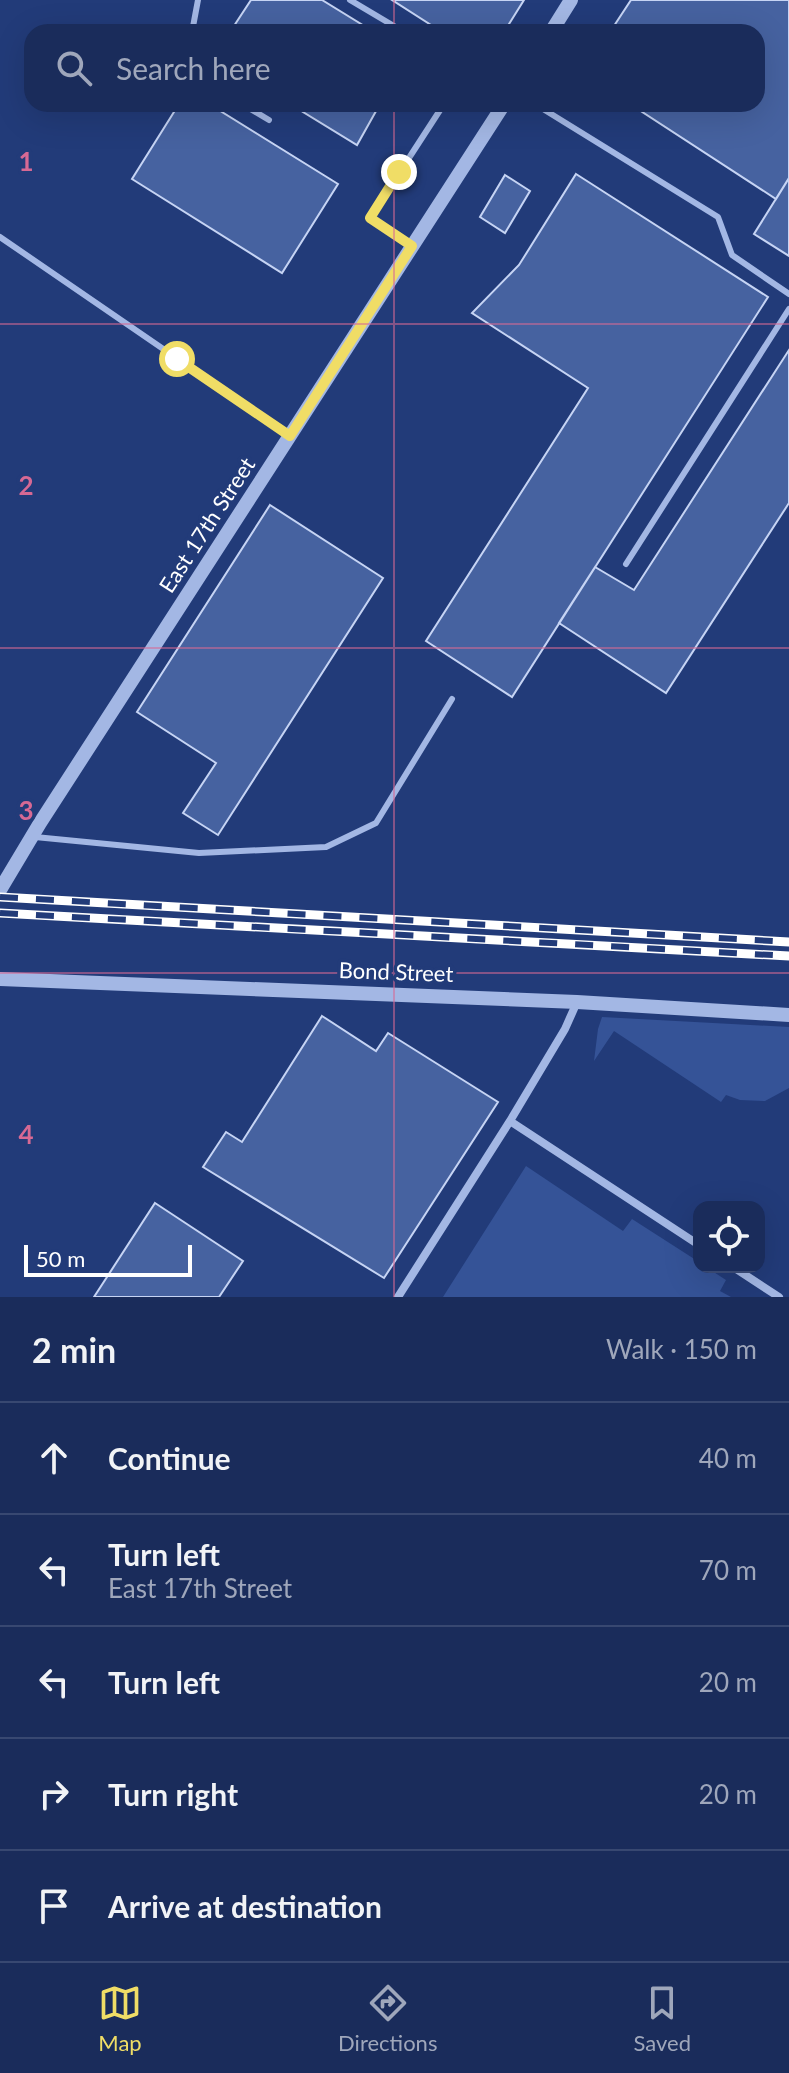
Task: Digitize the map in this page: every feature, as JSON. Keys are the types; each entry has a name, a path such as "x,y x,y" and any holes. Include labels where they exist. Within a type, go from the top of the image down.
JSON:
{"street":[{"path":"556,24 571,0"},
{"name":"East 17th Street","path":"0,890 31,837 499,112"},
{"name":"Bond Street","path":"0,979 577,1002 789,1015"},
{"path":"398,1297 510,1121 565,1029 577,1002"},
{"path":"510,1121 693,1241"},
{"path":"742,1273 779,1297"}],"lane":[{"path":"194,24 198,0"},
{"path":"350,0 390,24"},
{"path":"256,112 269,120"},
{"path":"412,246 370,218 439,112"},
{"path":"548,112 718,217 732,255 789,294"},
{"path":"0,237 290,436"},
{"path":"626,564 789,309"},
{"path":"31,837 199,853 326,847 376,823 452,699"}],"shaded area":[{"path":"602,1017 789,1027 789,1088 765,1101 740,1100 726,1095 721,1102 614,1031 594,1061"},
{"path":"526,1166 623,1231 632,1219 693,1258 693,1273 715,1273 726,1280 720,1291 731,1297 443,1297"}],"building":[{"path":"251,0 322,0 361,24 235,24"},
{"path":"392,0 524,0 509,24 430,24"},
{"path":"631,0 789,0 789,178 776,199 642,112 765,112 765,24 615,24"},
{"path":"174,112 222,112 338,184 282,273 132,179"},
{"path":"303,112 376,112 357,145"},
{"path":"576,174 768,297 512,697 426,641 588,388 472,313 519,265"},
{"path":"505,175 530,191 505,233 480,217"},
{"path":"789,178 789,256 754,234"},
{"path":"789,350 789,503 666,693 559,623 595,567 634,590"},
{"path":"270,505 383,578 218,835 183,813 216,763 137,712"},
{"path":"322,1016 376,1051 388,1033 498,1102 384,1278 203,1167 226,1132 242,1142"},
{"path":"155,1203 243,1261 219,1297 94,1297"}],"railway":[{"path":"0,897 789,942"},
{"path":"0,913 789,956"}],"route":[{"path":"177,359 290,436 412,246 370,218 399,172"}]}
